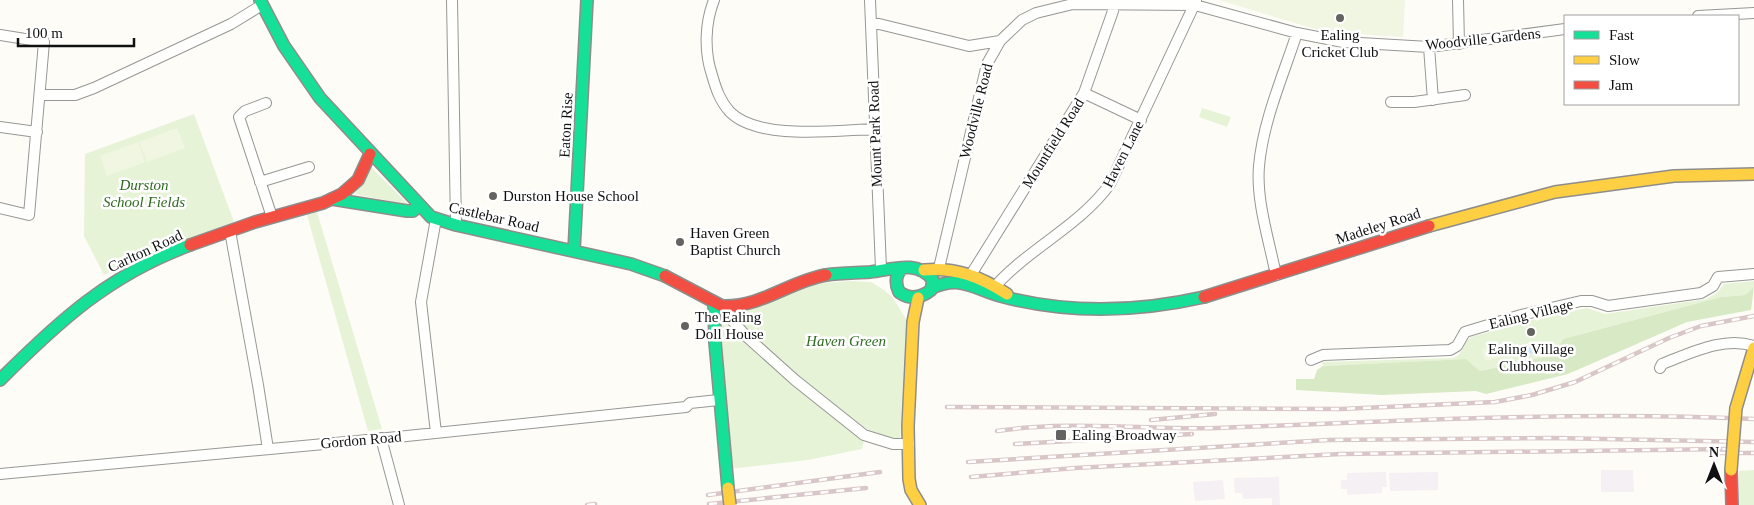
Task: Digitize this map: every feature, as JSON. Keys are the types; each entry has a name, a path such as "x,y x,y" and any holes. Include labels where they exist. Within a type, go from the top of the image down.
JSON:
{"main road":[{"name":"Eaton Rise","path":"574,251 587,0"},
{"name":"Castlebar Road","path":"261,3 284,46 303,76 370,154 430,216 456,225 631,264 659,273 727,307"},
{"path":"351,196 370,154"},
{"name":"Madeley Road","path":"932,288 952,281 992,290 1014,299 1090,309 1128,309 1172,304 1208,296 1416,229 1555,192 1674,176 1754,174"},
{"name":"Carlton Road","path":"0,380 74,311 110,283 138,267 230,231 331,199 351,196 407,211 413,211 420,205"},
{"path":"727,307 749,304 813,278 876,271 903,268 924,270 932,276 934,284 928,294 918,298 904,295 876,271"},
{"path":"895,286 897,274 903,268"},
{"name":"Madeley Road","path":"924,270 939,268 972,273 992,290"},
{"path":"918,298 913,322 909,444 910,482 920,505"},
{"path":"714,302 719,400 730,505"},
{"path":"1732,505 1736,408 1751,365 1754,347"}],"street":[{"path":"452,0 456,225"},
{"path":"714,0 707,32 708,64 719,98 731,113 748,124 780,131 875,129"},
{"name":"Mount Park Road","path":"870,0 875,129 876,271"},
{"path":"1458,0 1459,44"},
{"name":"Mountfield Road","path":"972,273 1084,93 1113,11 1120,2"},
{"name":"Woodville Gardens","path":"1196,2 1331,42 1429,47 1564,29"},
{"name":"Woodville Road","path":"939,268 991,54 1000,40 1022,20 1036,12 1073,4 1196,2"},
{"name":"Haven Lane","path":"992,290 1002,278 1070,224 1103,194 1117,172 1196,2"},
{"path":"40,95 75,95 207,35 261,3"},
{"path":"1717,15 1754,13"},
{"path":"871,22 969,46 991,54"},
{"path":"1276,275 1262,206 1259,166 1270,118 1296,33"},
{"path":"0,35 44,42 29,215 0,208"},
{"path":"969,46 1000,40"},
{"path":"1429,47 1433,100"},
{"path":"1084,93 1141,120"},
{"path":"1392,102 1433,100 1465,95"},
{"path":"266,103 245,110 239,117 272,217"},
{"path":"0,127 37,132"},
{"path":"260,182 309,167"},
{"path":"436,219 421,302 436,432"},
{"path":"230,231 268,449"},
{"name":"Ealing Village","path":"1311,360 1323,355 1450,350 1457,346 1465,332 1526,314 1583,301 1608,306 1700,293 1713,286 1718,277 1754,274"},
{"path":"727,307 731,319 746,336 795,380 864,435 893,444 909,444"},
{"path":"1660,368 1662,364 1720,345 1740,342 1754,347"},
{"name":"Gordon Road","path":"0,474 686,407 690,403 719,400"},
{"path":"381,438 399,505"}],"shaded area":[{"path":"1601,470 1633,470 1634,492 1601,492"},
{"path":"1386,472 1387,487 1382,487 1382,493 1347,495 1347,489 1341,489 1341,480 1347,480 1347,473"},
{"path":"1438,472 1438,490 1390,491 1389,473"},
{"path":"1279,477 1280,505 1272,505 1272,498 1243,499 1242,493 1235,493 1234,478"},
{"path":"1223,480 1225,499 1195,501 1193,482"}],"green space":[{"name":"Ealing Cricket Club","path":"1219,0 1405,0 1403,37 1325,32"},
{"path":"1202,108 1231,117 1227,127 1199,117"},
{"name":"Durston School Fields","path":"194,114 234,222 133,260 104,275 84,236 85,154"},
{"path":"177,128 185,148 147,162 139,142"},
{"path":"138,142 145,162 107,176 100,156"},
{"path":"371,167 409,205 355,194"},
{"path":"317,212 382,429 368,431 307,215"},
{"path":"1754,281 1754,287 1745,295 1721,297 1563,339 1553,355 1480,371 1466,359 1323,366 1322,362 1453,358 1459,354 1471,337 1540,318 1587,308 1605,314 1707,299 1718,292 1724,284"},
{"name":"Haven Green","path":"871,282 884,290 893,298 906,319 900,439 881,435 859,425 836,410 790,372 737,319 743,312 820,283"},
{"path":"1754,287 1751,310 1687,322 1568,374 1486,394 1476,391 1382,395 1296,390 1296,379 1314,379 1317,370 1323,366 1466,359 1480,371 1553,355 1563,339 1721,297 1745,295"},
{"name":"Haven Green","path":"723,320 864,440 862,449 808,460 729,469 720,321"},
{"path":"1509,342 1512,354 1485,361 1482,349"},
{"path":"1754,470 1754,505 1739,505 1739,471"}],"water":[{"path":"1544,342 1547,350 1526,355 1524,347"}],"railway":[{"path":"947,407 1341,409 1495,402 1532,395 1575,382 1669,338 1701,326 1754,316"},
{"path":"1151,420 1215,414"},
{"path":"997,431 1052,426 1218,428 1553,416 1754,419"},
{"path":"1015,444 1192,434"},
{"path":"968,462 1328,440 1553,438 1754,442"},
{"path":"971,477 1075,468 1341,454 1727,449"},
{"path":"1719,453 1754,453"},
{"path":"708,495 880,472"},
{"path":"709,504 866,488"},
{"path":"587,505 595,504"}],"traffic: fast":[{"path":"260,0 284,46 320,98 431,217 456,225 631,264 665,276"},
{"path":"574,251 587,0"},
{"path":"332,199 407,211 413,211 419,205"},
{"path":"0,380 44,338 87,301 135,270 190,245"},
{"path":"826,275 870,272 903,267 912,268 927,274 933,280 931,290 915,297 903,295 899,292 896,279 898,273 903,268"},
{"path":"932,288 943,284 960,283 1004,297 1029,302 1054,306 1104,309 1154,306 1204,297"},
{"path":"714,302 715,342 728,488"}],"traffic: slow":[{"path":"1429,226 1555,192 1674,176 1754,174"},
{"path":"924,270 936,269 968,274 1007,294"},
{"path":"918,298 913,322 908,426 909,479 911,490 920,505"},
{"path":"1736,408 1754,348"},
{"path":"1731,470 1736,408"},
{"path":"728,488 730,505"}],"traffic: jam":[{"path":"190,245 255,222 323,203 342,194 358,180 370,154"},
{"path":"1204,297 1429,226"},
{"path":"665,276 722,306 749,303 813,278 826,275"},
{"path":"1731,470 1732,505"}],"place":[{"name":"Ealing Cricket Club","path":"1340,18"},
{"name":"Durston House School","path":"493,196"},
{"name":"Haven Green Baptist Church","path":"680,242"},
{"name":"The Ealing Doll House","path":"685,326"},
{"name":"Ealing Village Clubhouse","path":"1531,332"},
{"name":"Ealing Broadway","path":"1061,435"}]}
